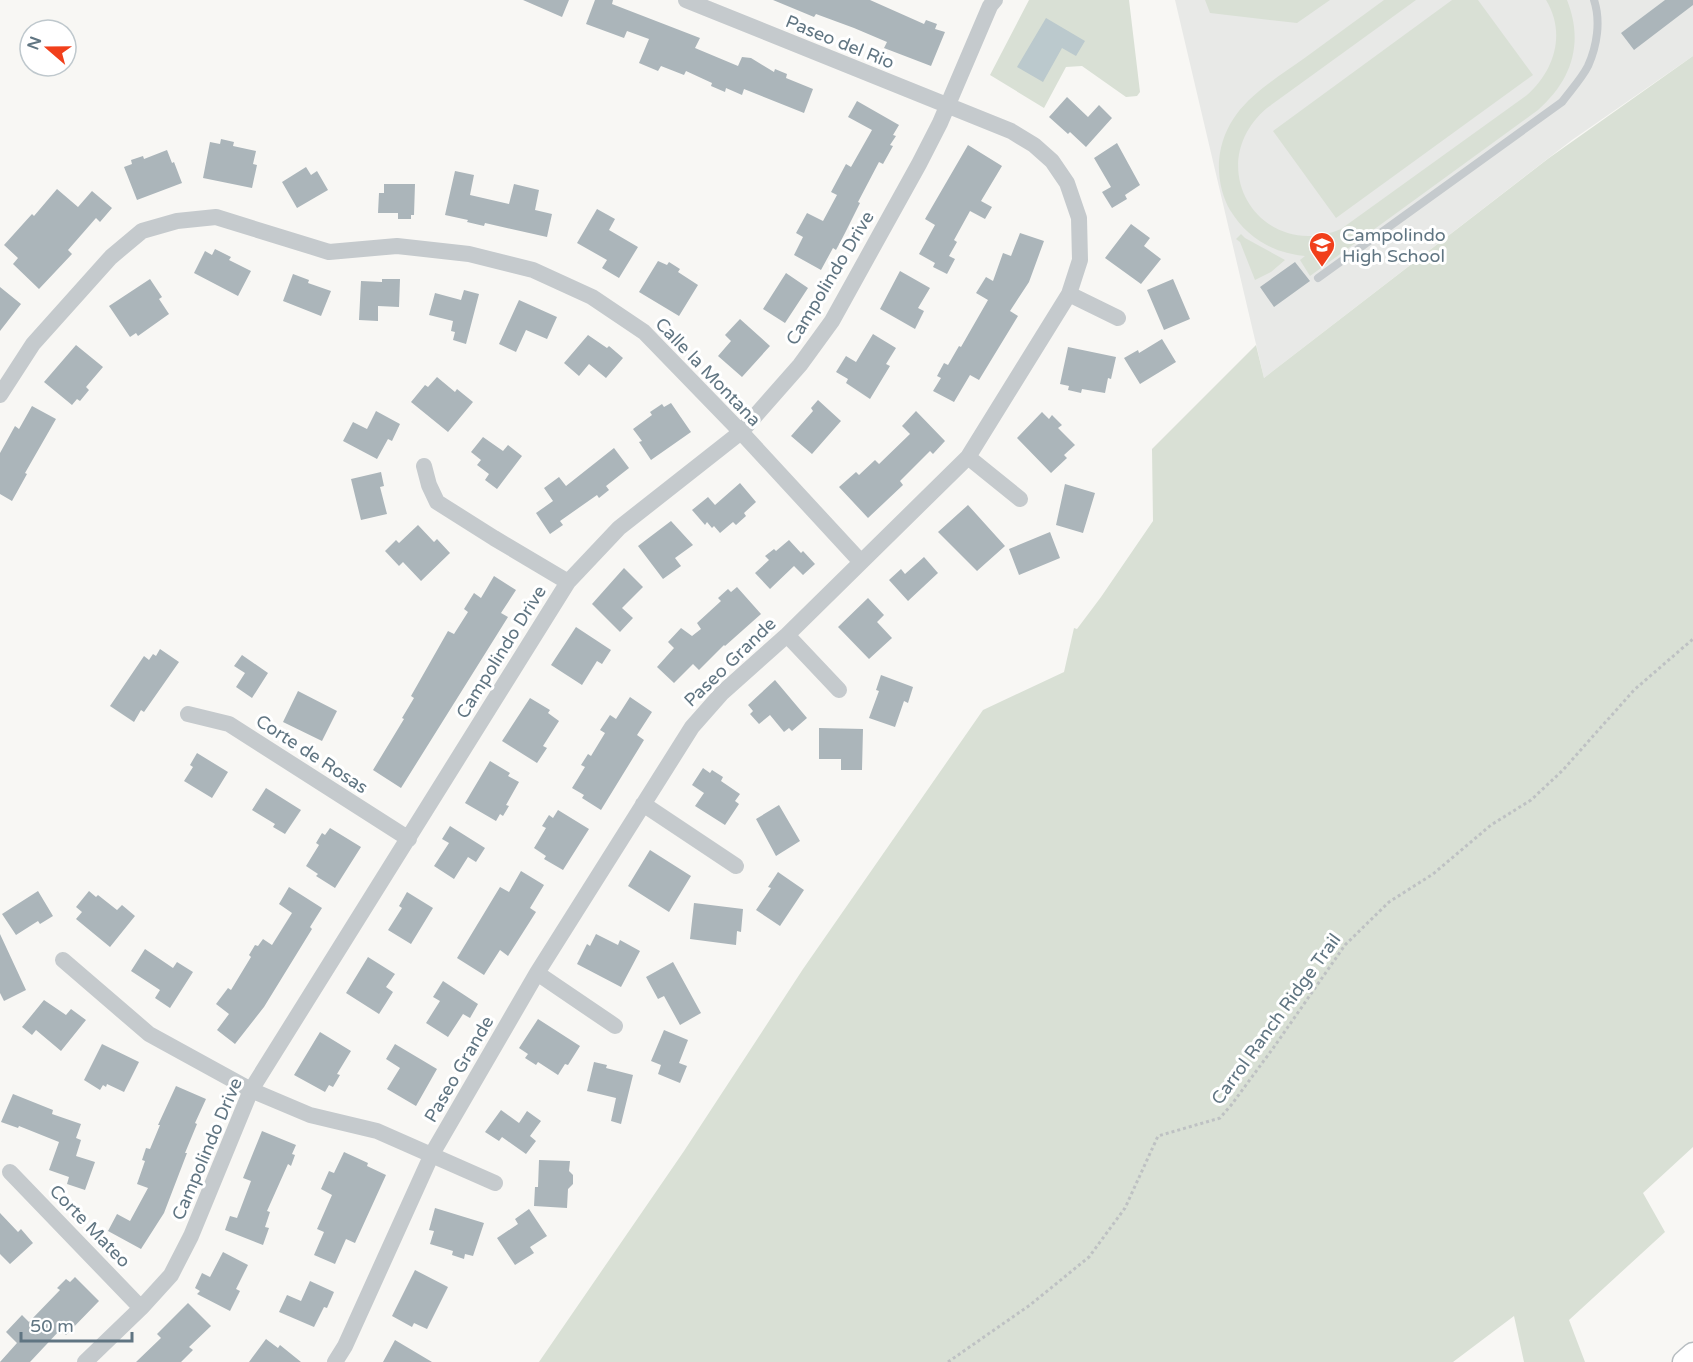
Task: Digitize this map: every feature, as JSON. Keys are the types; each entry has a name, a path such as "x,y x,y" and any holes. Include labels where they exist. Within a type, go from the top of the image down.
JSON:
{"street":[{"name":"Paseo del Rio","path":"686,0 946,106"},
{"name":"Campolindo Drive","path":"85,1362 141,1308 171,1275 191,1236 251,1090 568,582 619,528 741,432 800,365 831,321 919,164 990,6 995,0"},
{"name":"Paseo Grande","path":"334,1362 345,1346 432,1154 537,973 692,727 722,693 787,635 968,457 1069,294 1080,260 1079,218 1066,183 1052,161 1011,131 946,106"},
{"name":"Calle la Montana","path":"0,395 33,344 111,256 142,231 177,221 216,217 330,252 397,246 469,254 532,270 592,297 644,333 741,432 861,562"},
{"path":"1069,294 1118,318"},
{"path":"968,457 1020,499"},
{"path":"424,466 437,502 568,582"},
{"path":"787,635 838,690"},
{"name":"Corte de Rosas","path":"188,714 229,724 409,839"},
{"path":"643,804 736,866"},
{"path":"63,960 149,1034 251,1090 310,1115 377,1131 495,1183"},
{"path":"537,973 615,1026"},
{"name":"Corte Mateo","path":"10,1172 141,1308"},
{"path":"1684,1362 1693,1354"}],"lane":[{"path":"1318,278 1563,102 1588,66 1597,37 1598,13 1594,0"}],"path":[{"name":"Carrol Ranch Ridge Trail","path":"948,1362 1030,1305 1089,1257 1125,1208 1158,1136 1220,1118 1274,1047 1345,945 1389,902 1433,874 1491,825 1531,800 1563,770 1634,690 1693,639"}],"shaded area":[{"path":"1029,0 1129,0 1140,92 1137,96 1126,97 1082,66 1066,67 1044,108 990,75"},
{"name":"Campolindo High School","path":"1175,0 1693,0 1693,56 1572,140 1264,378"},
{"path":"1205,0 1330,0 1297,23 1210,13"},
{"path":"1384,0 1416,0 1267,108 1248,131 1239,156 1240,180 1248,203 1264,221 1286,232 1312,236 1341,229 1527,95 1545,74 1554,51 1555,25 1546,0 1567,0 1574,31 1572,60 1559,86 1538,110 1310,276 1300,260 1305,256 1272,248 1262,242 1244,229 1230,210 1219,174 1223,142 1238,112 1262,88"},
{"path":"1452,0 1478,0 1533,75 1336,218 1273,131"},
{"path":"1046,18 1085,41 1076,56 1062,48 1043,82 1017,67"},
{"path":"1693,56 1693,1147 1643,1193 1665,1232 1569,1320 1585,1362 1524,1362 1514,1316 1453,1362 539,1362 684,1151 803,969 983,710 1064,672 1074,628 1077,629 1101,597 1153,521 1152,449 1256,345 1264,378 1549,158"},
{"path":"1241,234 1285,260 1271,272 1255,280 1240,242 1236,239"}],"building":[{"path":"523,0 569,0 562,17"},
{"path":"595,0 613,0 612,4 700,38 695,48 738,66 742,57 751,58 774,72 775,69 787,74 786,78 813,89 804,113 744,89 742,95 726,88 725,92 686,71 684,75 661,66 658,71 639,63 649,39 627,31 624,38 586,24"},
{"path":"773,0 870,0 924,24 926,20 937,24 935,29 945,32 931,66 884,48 887,42 854,28 816,14 814,17"},
{"path":"1665,0 1693,0 1693,5 1634,50 1621,33"},
{"path":"1067,97 1088,117 1099,105 1112,118 1086,147 1049,117"},
{"path":"857,101 899,125 890,145 893,146 883,164 879,162 836,250 833,248 821,270 794,255 803,237 796,233 807,213 823,221 837,195 831,192 846,164 851,167 872,130 848,117"},
{"path":"221,139 234,142 233,146 256,151 253,164 257,165 252,188 203,178 210,142 220,144"},
{"path":"1117,143 1140,185 1125,195 1127,199 1112,208 1102,192 1111,187 1094,158"},
{"path":"968,145 1002,166 981,201 992,207 985,219 970,211 954,240 957,242 949,256 955,259 947,274 933,267 935,263 919,254 935,225 925,219"},
{"path":"167,150 182,183 137,200 124,167 132,164 131,160 143,156 144,159"},
{"path":"306,167 311,175 317,171 328,190 297,208 282,182"},
{"path":"455,171 474,175 470,195 509,204 514,184 539,190 535,210 552,214 547,237 485,223 484,226 445,215"},
{"path":"384,184 415,184 414,215 411,215 411,219 398,219 398,213 378,213 379,193 384,193"},
{"path":"57,189 78,207 92,191 112,208 100,222 96,218 68,250 72,254 39,289 13,264 18,258 4,245 32,214 34,216"},
{"path":"597,209 615,219 609,230 638,247 619,278 602,268 607,260 577,243"},
{"path":"1131,224 1150,238 1144,246 1161,259 1141,284 1105,258"},
{"path":"1020,233 1044,241 1029,282 1010,311 1018,316 979,380 970,375 954,402 933,391 941,378 937,376 944,363 948,365 959,346 961,347 988,300 976,293 986,277 993,281 1003,253 1011,256"},
{"path":"215,249 231,257 229,260 251,271 238,296 194,273 205,251 212,255"},
{"path":"658,261 667,265 669,262 680,269 678,272 698,285 679,316 639,292"},
{"path":"1295,262 1310,281 1274,307 1260,287"},
{"path":"900,271 930,288 918,308 924,311 915,329 880,309"},
{"path":"786,273 808,288 785,323 763,309"},
{"path":"293,274 309,280 308,283 331,291 321,316 283,301"},
{"path":"150,279 162,297 159,299 169,314 138,336 136,333 130,337 109,306"},
{"path":"382,279 400,279 399,307 378,306 378,321 359,320 361,281 382,282"},
{"path":"1173,279 1190,319 1164,330 1147,290"},
{"path":"0,287 21,304 0,331"},
{"path":"464,290 479,294 466,344 453,340 455,332 451,331 453,321 429,315 435,293 461,300"},
{"path":"519,300 557,317 547,339 526,330 516,352 499,344"},
{"path":"740,319 770,346 742,377 718,356 731,341 725,335"},
{"path":"873,334 896,348 886,364 890,366 870,399 846,383 848,379 836,372 846,356 856,362"},
{"path":"588,335 607,348 609,346 623,358 606,378 589,364 579,376 564,363"},
{"path":"1162,339 1176,362 1140,384 1124,358 1138,350 1139,353"},
{"path":"76,345 103,367 86,387 89,390 80,401 77,399 72,405 44,382"},
{"path":"1068,347 1116,357 1105,393 1082,389 1081,393 1068,390 1069,386 1060,384"},
{"path":"437,377 455,392 457,389 473,402 448,432 411,402 425,385 428,387"},
{"path":"818,400 841,421 812,454 791,436 813,411 811,408"},
{"path":"671,403 691,432 651,460 633,429 652,415 650,412 662,404 664,407"},
{"path":"32,406 56,419 12,501 0,494 0,453 15,426 19,429"},
{"path":"376,411 400,424 392,441 388,439 377,459 343,441 353,422 367,429"},
{"path":"916,411 945,441 933,454 930,451 900,481 903,485 868,518 839,487 856,472 859,475 875,460 879,464 910,434 902,426"},
{"path":"1042,412 1049,419 1052,415 1062,425 1058,428 1075,445 1064,455 1067,458 1051,473 1017,438"},
{"path":"483,437 503,451 508,445 522,456 497,489 485,480 489,474 477,465 481,460 471,452"},
{"path":"614,448 629,468 606,486 609,490 599,498 597,495 560,521 563,525 550,534 536,513 553,501 544,488 559,477 566,486"},
{"path":"381,472 384,486 380,487 387,514 361,520 351,479"},
{"path":"740,483 756,502 744,513 746,516 736,525 733,522 720,533 707,522 705,525 692,510 708,497 715,505"},
{"path":"1065,484 1095,493 1083,533 1056,525"},
{"path":"968,505 1005,546 977,571 938,532"},
{"path":"671,521 693,545 675,558 681,566 663,579 638,546"},
{"path":"418,525 434,542 437,539 450,553 421,581 403,562 399,566 385,551 396,540 399,543"},
{"path":"1050,532 1060,558 1019,575 1009,549"},
{"path":"789,540 815,564 803,575 794,566 770,589 755,573 769,560 765,556 774,549 776,551"},
{"path":"924,557 938,573 908,601 889,580 901,569 905,574"},
{"path":"624,568 643,587 622,608 633,618 620,632 592,604"},
{"path":"494,576 516,590 501,613 508,617 401,788 373,770 404,719 402,718 414,698 411,696 448,631 454,634 468,612 464,609 474,593 481,598"},
{"path":"737,587 761,614 699,670 693,664 674,683 657,667 674,648 668,642 681,628 692,636 701,629 697,623 721,601 718,598 728,589 731,592"},
{"path":"868,598 884,615 877,622 892,638 869,659 838,627"},
{"path":"576,627 611,650 602,664 597,661 582,685 551,665"},
{"path":"160,649 179,662 144,712 141,710 134,722 110,706 144,656 149,660 153,654 156,656"},
{"path":"242,655 268,673 252,698 236,687 245,673 234,666"},
{"path":"881,675 913,687 908,703 904,701 895,727 869,718 879,691 876,690"},
{"path":"775,680 807,718 792,731 789,728 784,732 770,715 759,724 750,714 753,711 748,705"},
{"path":"298,691 337,711 322,741 283,722"},
{"path":"630,697 652,712 637,735 644,740 601,810 582,798 584,795 572,788 585,767 581,765 588,754 591,756 605,733 600,730 610,715 616,719"},
{"path":"530,698 550,710 548,713 559,721 543,746 547,748 537,763 502,741"},
{"path":"819,728 863,729 862,770 841,770 841,759 819,759"},
{"path":"197,753 228,772 212,798 184,781 193,767 190,765"},
{"path":"490,761 510,773 508,776 519,782 506,805 509,806 503,816 500,814 496,821 465,803"},
{"path":"703,768 710,773 712,770 723,777 721,781 740,794 735,801 739,804 725,825 695,806 704,793 692,785"},
{"path":"266,788 301,810 285,834 273,827 275,824 252,810"},
{"path":"779,805 800,841 776,856 756,819"},
{"path":"558,810 589,829 563,870 544,859 546,856 534,848 546,828 542,826 549,815 553,818"},
{"path":"450,826 485,848 476,862 468,857 454,879 434,866 449,843 442,839"},
{"path":"330,828 361,847 335,888 316,876 318,874 306,866 319,845 316,843 322,833 325,835"},
{"path":"650,850 691,876 669,912 628,886"},
{"path":"521,871 544,885 530,908 536,912 508,956 500,950 484,975 457,958 500,887 509,892"},
{"path":"778,872 804,890 780,926 756,910 771,888 768,887"},
{"path":"289,887 322,908 310,927 312,929 264,1007 235,1044 217,1030 229,1014 216,1004 228,988 231,990 251,957 249,955 255,945 258,946 263,939 272,945 292,913 279,904"},
{"path":"38,891 53,916 40,924 38,921 16,935 2,914"},
{"path":"89,891 117,910 122,905 135,916 110,947 76,919 82,912 76,907"},
{"path":"407,892 433,908 411,944 388,930 402,908 399,906"},
{"path":"694,903 743,909 741,932 737,931 736,945 690,939"},
{"path":"0,934 26,990 4,1001 0,993"},
{"path":"596,934 618,945 620,940 640,951 621,987 577,964 587,944 590,946"},
{"path":"145,949 173,968 177,962 193,972 170,1008 155,998 160,990 131,971"},
{"path":"368,957 395,974 386,987 393,992 379,1014 346,993"},
{"path":"673,962 701,1013 680,1025 664,996 658,999 646,977"},
{"path":"443,981 478,1004 470,1018 463,1014 448,1037 426,1023 440,1001 433,997"},
{"path":"44,1000 66,1015 71,1009 86,1020 61,1051 36,1030 32,1035 22,1027"},
{"path":"538,1019 580,1046 568,1065 565,1064 558,1075 538,1062 536,1065 525,1058 528,1054 519,1048"},
{"path":"664,1030 688,1040 679,1063 687,1066 680,1083 658,1074 661,1065 651,1061"},
{"path":"320,1032 351,1051 337,1074 340,1075 333,1087 329,1085 325,1092 294,1075"},
{"path":"102,1044 139,1062 124,1092 107,1084 106,1087 103,1085 100,1090 84,1080"},
{"path":"395,1044 437,1069 416,1106 387,1089 400,1068 386,1059"},
{"path":"594,1062 607,1065 606,1068 633,1075 621,1124 611,1121 616,1098 587,1091"},
{"path":"176,1086 206,1099 195,1123 197,1124 164,1213 141,1249 108,1231 117,1214 130,1221 148,1188 137,1184 145,1161 142,1160 146,1148 150,1149"},
{"path":"13,1094 53,1110 52,1114 81,1124 76,1138 81,1140 76,1156 95,1162 85,1190 67,1184 69,1177 49,1170 59,1142 19,1126 18,1128 1,1122"},
{"path":"501,1110 519,1123 527,1111 541,1121 530,1136 536,1141 526,1154 502,1137 499,1141 485,1132"},
{"path":"262,1131 296,1145 292,1154 295,1155 291,1166 288,1164 267,1211 270,1212 265,1227 269,1228 263,1245 225,1230 230,1216 237,1218 251,1181 243,1178"},
{"path":"344,1152 368,1163 367,1166 386,1175 355,1243 346,1239 335,1264 314,1255 324,1232 317,1229 332,1195 321,1189 329,1171 334,1173"},
{"path":"539,1160 570,1161 569,1171 573,1175 573,1184 568,1189 567,1208 534,1206 535,1187 538,1187"},
{"path":"435,1208 484,1223 473,1256 465,1254 464,1259 452,1255 453,1251 430,1244 434,1231 429,1230"},
{"path":"529,1209 547,1236 530,1247 534,1253 515,1265 497,1238 518,1224 515,1219"},
{"path":"0,1213 18,1232 21,1229 33,1243 10,1264 0,1254"},
{"path":"223,1252 248,1265 236,1289 240,1291 230,1311 197,1294 200,1291 195,1288 202,1273 210,1277"},
{"path":"415,1270 448,1287 427,1329 414,1323 412,1327 392,1316"},
{"path":"75,1277 99,1301 66,1335 60,1330 30,1362 0,1362 17,1343 6,1332 22,1315 29,1322 60,1290 57,1288 66,1279 70,1282"},
{"path":"310,1281 334,1292 327,1308 324,1307 314,1327 279,1312 287,1295 301,1301"},
{"path":"188,1303 211,1326 189,1347 193,1350 181,1362 136,1362 161,1338 157,1334"},
{"path":"266,1339 278,1348 280,1345 301,1362 249,1362"},
{"path":"395,1340 432,1362 383,1362"}],"place":[{"name":"Campolindo High School","path":"1322,268"}]}
